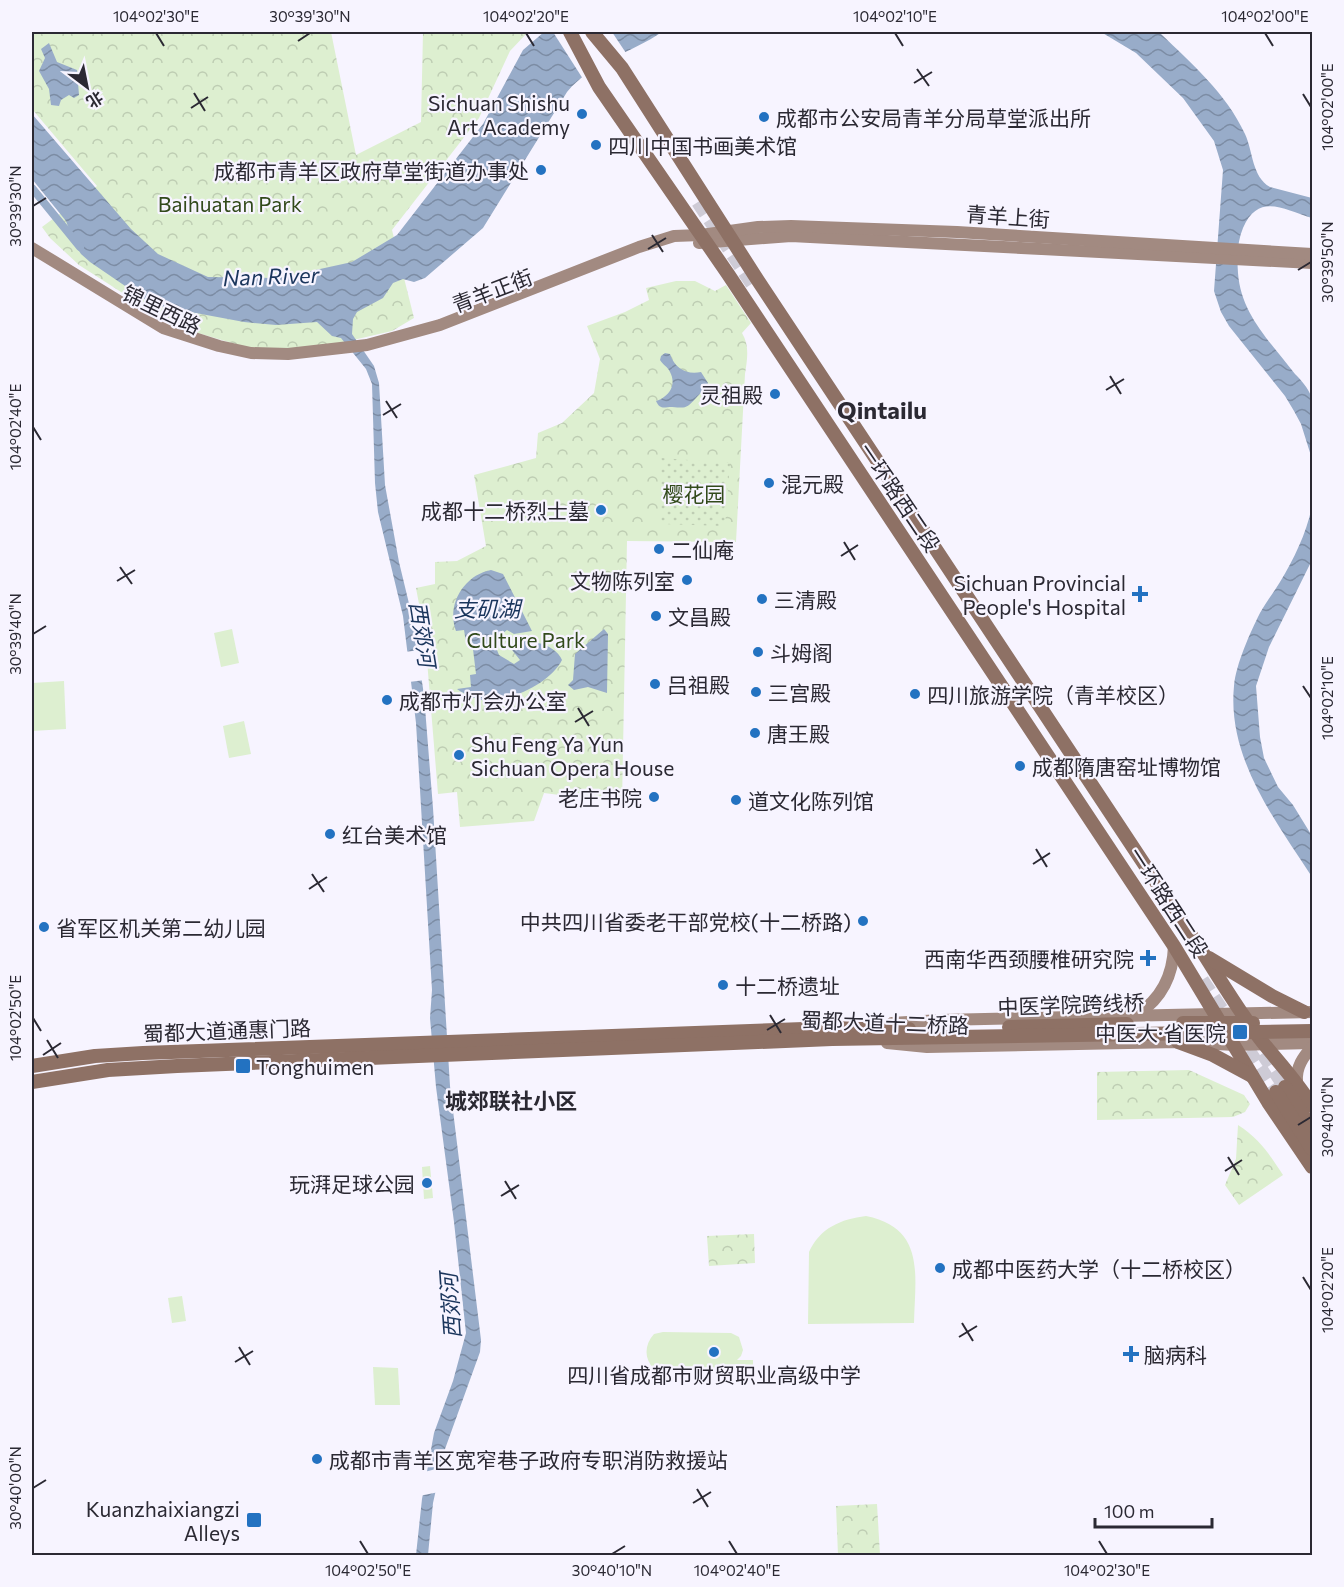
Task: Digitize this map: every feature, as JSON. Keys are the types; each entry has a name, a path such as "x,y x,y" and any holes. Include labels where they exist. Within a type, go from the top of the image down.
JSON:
{"main road":[{"path":"592,32 606,71"},
{"path":"573,36 606,71 694,205"},
{"name":"一环路西二段","path":"606,71 729,236 1241,1013 1265,1045 1281,1091"},
{"name":"一环路西二段","path":"606,71 704,239 1174,946 1217,1014 1252,1076 1281,1091"},
{"name":"青羊正街","path":"288,358 368,348 440,325 639,247 674,236 704,239"},
{"name":"青羊上街","path":"704,239 729,236 791,236 1210,253 1312,254"},
{"name":"锦里西路","path":"32,248 163,328 219,346 288,358"},
{"name":"青羊上街","path":"1244,254 1312,263"},
{"name":"锦里西路","path":"32,256 127,315 172,338 205,350 255,361 288,358"},
{"path":"1134,1016 1156,999 1173,965 1174,946"},
{"path":"1205,956 1310,1016"},
{"name":"蜀都大道十二桥路","path":"425,1049 832,1034 940,1020 1241,1013 1310,1016"},
{"name":"中医学院跨线桥","path":"938,1034 1310,1016"},
{"name":"中医学院跨线桥","path":"832,1034 1312,1031"},
{"name":"蜀都大道十二桥路","path":"832,1034 927,1047 1178,1042 1312,1045"},
{"path":"1178,1042 1214,1055 1252,1076"},
{"path":"1281,1091 1312,1045"},
{"name":"蜀都大道通惠门路","path":"36,1067 95,1056 143,1053 425,1049"},
{"name":"蜀都大道通惠门路","path":"32,1082 108,1070 425,1049"},
{"path":"1281,1091 1312,1106"},
{"path":"1281,1091 1312,1129"},
{"path":"1281,1091 1312,1149"},
{"path":"1281,1091 1312,1167"}],"green space":[{"name":"Baihuatan Park","path":"32,32 331,32 356,155 421,122 423,32 528,32 510,51 479,118 392,230 414,318 392,331 310,350 249,348 174,326 79,265 50,238 42,227 97,186 32,109"},
{"name":"Culture Park","path":"676,281 695,281 715,291 726,285 751,323 742,333 747,353 736,542 627,541 622,803 544,793 534,821 460,827 457,792 438,794 425,636 416,588 435,584 435,562 457,561 486,546 474,475 536,458 538,433 562,423 594,393 600,359 587,326 649,300 646,288"},
{"name":"樱花园","path":"661,458 730,463 725,526 661,524"},
{"path":"232,629 239,663 221,667 214,633"},
{"path":"64,681 66,729 32,731 32,683"},
{"path":"244,721 251,754 229,758 223,726"},
{"path":"1189,1070 1244,1095 1250,1104 1245,1112 1233,1117 1097,1120 1097,1072"},
{"path":"1238,1125 1258,1141 1283,1175 1239,1205 1225,1185 1236,1159"},
{"name":"玩湃足球公园","path":"430,1166 433,1198 424,1199 422,1167"},
{"path":"866,1216 885,1222 899,1231 908,1243 913,1256 915,1272 914,1323 808,1324 809,1252 819,1237 832,1226"},
{"path":"754,1234 755,1263 709,1266 707,1236"},
{"path":"182,1296 186,1321 172,1323 168,1298"},
{"path":"663,1332 731,1333 739,1337 743,1350 737,1360 753,1360 753,1367 654,1369 648,1361 647,1347 654,1334"},
{"path":"373,1367 398,1368 400,1405 375,1405"},
{"path":"877,1504 880,1555 838,1555 836,1506"}],"water":[{"path":"544,32 662,32 600,65 567,92 483,228 425,278 414,282 403,279 393,283 383,298 357,312 353,319 352,334 374,366 379,383 385,485 399,562 412,616 424,695 450,1086 481,1340 480,1352 445,1449 433,1503 428,1555 416,1555 422,1499 434,1433 453,1381 466,1333 436,1087 430,1018 432,990 416,723 403,616 378,512 372,384 366,369 341,338 332,336 317,322 276,325 244,322 153,305 90,262 75,245 66,221 32,179 32,114 131,229 158,254 208,277 279,278 352,262 397,235 483,124 523,50"},
{"path":"1101,32 1158,32 1161,34 1208,80 1228,105 1245,134 1256,170 1264,183 1270,187 1312,198 1312,218 1273,207 1264,207 1249,217 1241,233 1238,273 1240,288 1251,315 1311,396 1314,417 1312,459 1301,424 1294,411 1285,396 1229,326 1221,312 1214,291 1223,170 1214,141 1183,98 1136,53"},
{"path":"49,43 57,62 77,70 79,95 74,98 69,95 61,100 59,106 51,105 49,89 39,71 45,58 41,49"},
{"path":"665,353 670,354 675,364 682,370 691,373 701,372 708,383 706,388 686,407 662,407 656,401 668,393 673,381 670,372 660,360"},
{"path":"1312,506 1312,560 1269,647 1256,686 1264,758 1278,787 1293,805 1312,836 1312,877 1269,811 1246,763 1238,738 1234,713 1234,686 1244,649 1252,630 1295,555 1307,526"},
{"name":"支矶湖","path":"491,570 503,574 532,631 514,634 507,630 498,637 495,645 499,655 514,664 520,660 512,650 516,640 535,637 538,643 552,649 562,660 550,675 531,688 511,697 487,701 464,694 457,689 471,687 470,675 476,674 472,641 466,642 464,630 456,631 453,611 465,585 481,573"},
{"path":"604,629 608,634 607,693 588,687 574,690 568,685 573,680 575,654"}],"pier":[{"path":"553,32 612,32 626,53 583,79"},
{"path":"421,650 425,680 409,682 404,652"},
{"path":"444,1467 439,1492 419,1496 424,1472"}],"waterway":[{"path":"32,188 80,247"}],"tunnel":[{"path":"698,202 755,288"},
{"path":"1202,980 1276,1092"},
{"path":"1251,1036 1285,1087"}],"place":[{"name":"Sichuan Shishu Art Academy","path":"582,114"},
{"name":"成都市公安局青羊分局草堂派出所","path":"764,117"},
{"name":"四川中国书画美术馆","path":"596,145"},
{"name":"成都市青羊区政府草堂街道办事处","path":"541,170"},
{"name":"灵祖殿","path":"775,394"},
{"name":"混元殿","path":"769,483"},
{"name":"成都十二桥烈士墓","path":"601,510"},
{"name":"二仙庵","path":"659,549"},
{"name":"文物陈列室","path":"687,580"},
{"name":"Sichuan Provincial People's Hospital","path":"1140,594"},
{"name":"三清殿","path":"762,599"},
{"name":"文昌殿","path":"656,616"},
{"name":"斗姆阁","path":"758,652"},
{"name":"吕祖殿","path":"655,684"},
{"name":"三宫殿","path":"756,692"},
{"name":"四川旅游学院（青羊校区）","path":"915,694"},
{"name":"成都市灯会办公室","path":"387,700"},
{"name":"唐王殿","path":"755,733"},
{"name":"Shu Feng Ya Yun Sichuan Opera House","path":"459,755"},
{"name":"成都隋唐窑址博物馆","path":"1020,766"},
{"name":"老庄书院","path":"654,797"},
{"name":"道文化陈列馆","path":"736,800"},
{"name":"红台美术馆","path":"330,834"},
{"name":"中共四川省委老干部党校(十二桥路)","path":"863,921"},
{"name":"省军区机关第二幼儿园","path":"44,927"},
{"name":"西南华西颈腰椎研究院","path":"1148,958"},
{"name":"十二桥遗址","path":"723,985"},
{"name":"中医大·省医院","path":"1240,1032"},
{"name":"Tonghuimen","path":"243,1066"},
{"name":"玩湃足球公园","path":"427,1183"},
{"name":"成都中医药大学（十二桥校区）","path":"940,1268"},
{"name":"四川省成都市财贸职业高级中学","path":"714,1352"},
{"name":"脑病科","path":"1131,1354"},
{"name":"成都市青羊区宽窄巷子政府专职消防救援站","path":"317,1459"},
{"name":"Kuanzhaixiangzi Alleys","path":"254,1520"}],"district":[{"name":"Qintailu","path":"882,409"},
{"name":"城郊联社小区","path":"511,1100"}],"water label":[{"name":"Nan River","path":"271,276"},
{"name":"西郊河","path":"423,634"},
{"name":"西郊河","path":"450,1306"}]}
